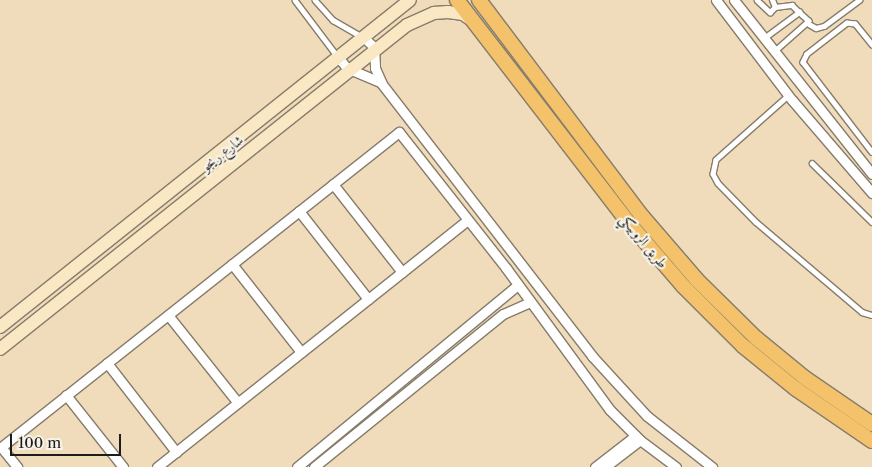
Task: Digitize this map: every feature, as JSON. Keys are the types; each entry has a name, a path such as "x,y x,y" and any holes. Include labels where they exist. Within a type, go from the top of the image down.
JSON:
{"main road":[{"name":"شارع ريجو","path":"0,327 410,0"},
{"name":"طريق الروبيكي","path":"457,0 628,222 683,286 743,346 796,389 872,441"},
{"name":"طريق الروبيكي","path":"479,0 642,216 697,280 756,338 806,378 872,424"},
{"name":"شارع ريجو","path":"0,349 407,25 434,13 463,14 473,22"},
{"path":"26,306 36,320"}],"street":[{"path":"716,0 789,96 872,193"},
{"path":"734,0 774,53 872,174"},
{"path":"363,38 375,50 375,68 382,84 604,370 652,420 712,467"},
{"path":"754,49 764,40"},
{"path":"338,57 351,70 382,84"},
{"path":"17,467 0,448 399,132 518,285 601,399 638,438 676,467"},
{"path":"333,184 402,272"},
{"path":"299,211 368,299"},
{"path":"157,467 468,220"},
{"path":"232,264 301,352"},
{"path":"297,467 364,414 518,285"},
{"path":"314,467 503,314 530,302"},
{"path":"168,314 238,403"},
{"path":"106,363 176,452"},
{"path":"66,395 123,467"},
{"path":"364,414 370,421"},
{"path":"595,467 638,438"},
{"path":"605,467 638,438"}],"lane":[{"path":"295,0 338,57"},
{"path":"315,0 333,20 363,38"},
{"path":"757,0 768,12 775,7 792,5 809,24 816,28 824,26 859,0"},
{"path":"772,0 775,7"},
{"path":"764,40 799,12"},
{"path":"872,45 855,24 847,23 807,54 803,62 872,152"},
{"path":"774,53 809,24"},
{"path":"789,96 716,160 713,174 718,183 756,222 862,312 872,315"},
{"path":"812,163 872,222"}]}
